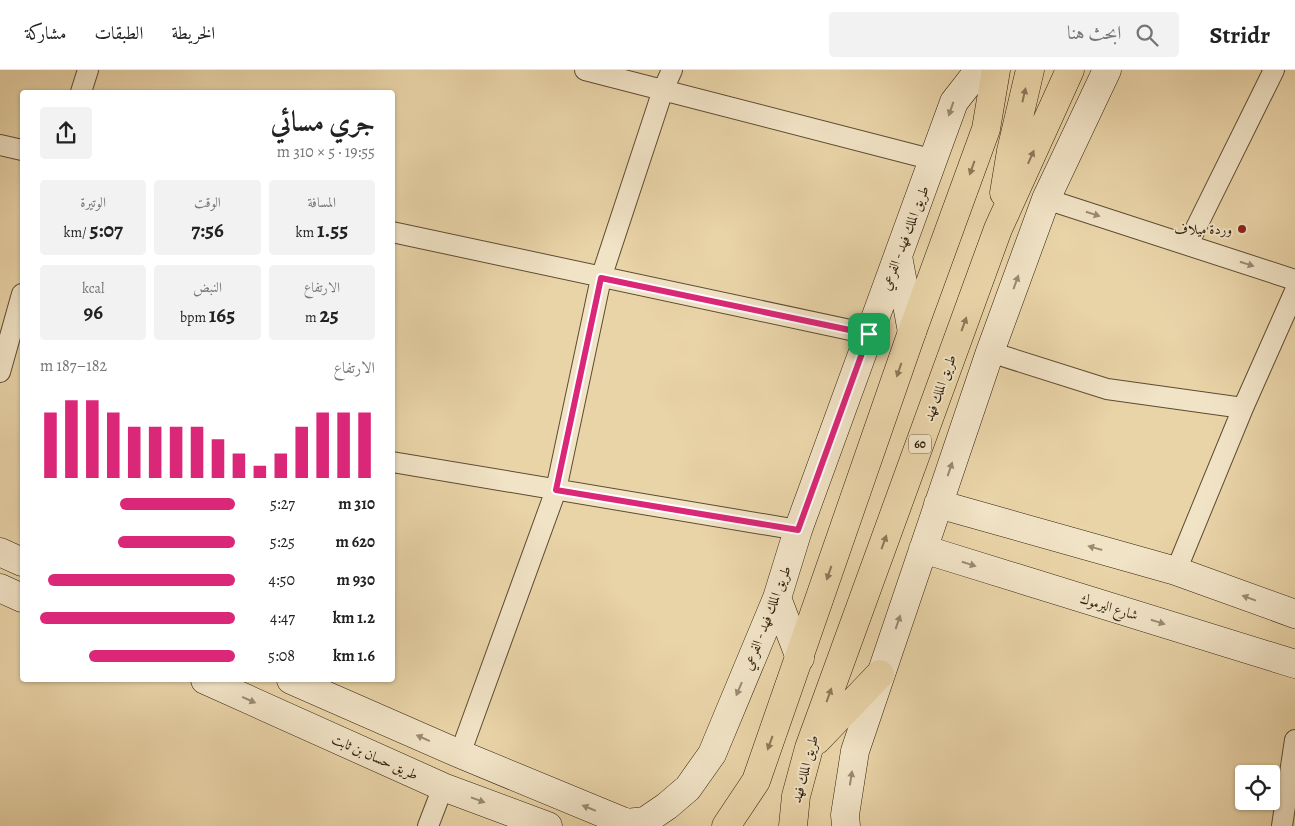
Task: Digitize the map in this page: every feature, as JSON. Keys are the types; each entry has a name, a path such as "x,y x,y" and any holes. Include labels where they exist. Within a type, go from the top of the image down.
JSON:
{"highway":[{"path":"726,826 756,781 800,658 912,332 986,130 996,70"},
{"path":"998,229 1011,151 1030,70"},
{"name":"طريق الملك فهد","path":"793,826 796,796 809,748 998,229 1070,70"},
{"path":"809,748 880,674"}],"main road":[{"name":"طريق الملك فهد - الفرعي","path":"631,825 645,821 688,788 712,754 777,598 798,530 954,102 979,70"},
{"path":"846,826 855,751 990,352 1046,199 1107,70"},
{"path":"898,254 912,332"},
{"path":"938,504 1176,571 1295,614"},
{"name":"شارع اليرموك","path":"923,549 1295,664"},
{"path":"0,552 20,561"},
{"path":"0,588 20,597"},
{"path":"777,598 800,658"},
{"name":"طريق حسان بن ثابت","path":"209,682 443,787 548,826"},
{"path":"296,682 460,754 631,825"}],"street":[{"path":"82,90 88,70"},
{"path":"585,70 934,160"},
{"path":"460,754 556,490 601,278 663,90 672,70"},
{"path":"1188,244 1274,70"},
{"path":"0,145 20,150"},
{"path":"1046,199 1295,280"},
{"path":"395,233 869,334"},
{"path":"1176,571 1242,408 1295,291"},
{"path":"0,372 20,301"},
{"path":"990,352 1107,389 1242,408"},
{"path":"395,463 798,530"},
{"path":"1282,826 1295,740"},
{"path":"428,826 443,787"}],"place":[{"name":"وردة ميلاف","path":"1242,229"}],"route":[{"path":"601,278 869,334 798,530 556,490 601,278"}]}
